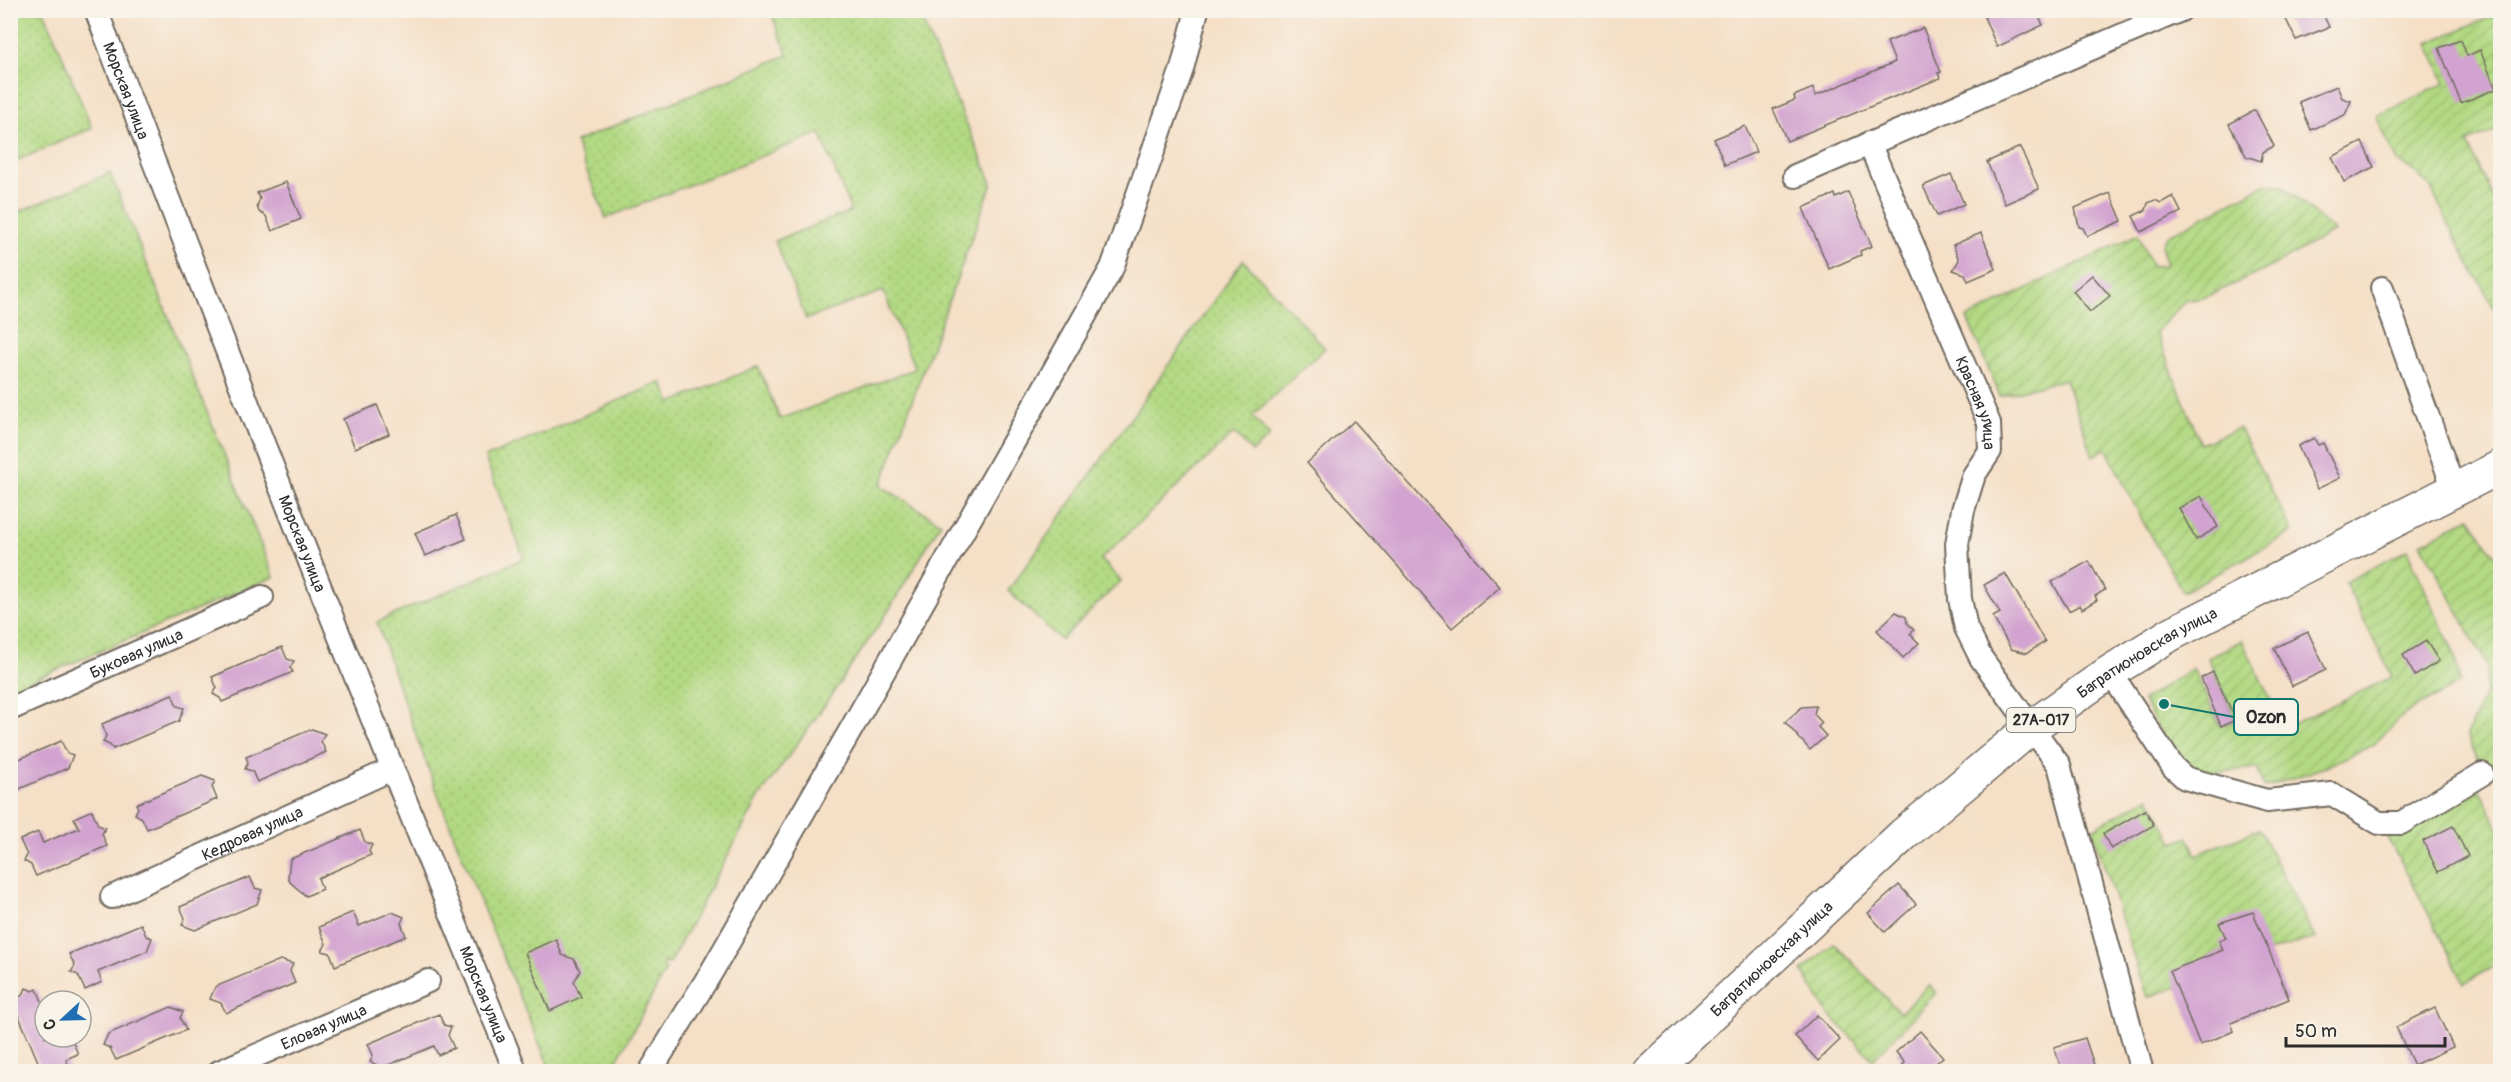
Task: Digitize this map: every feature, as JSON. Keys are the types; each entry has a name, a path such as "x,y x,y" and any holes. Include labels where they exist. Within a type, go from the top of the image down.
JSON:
{"main road":[{"name":"Багратионовская улица","path":"1650,1071 1903,835 2033,726 2110,672 2171,634 2500,467"}],"street":[{"name":"Морская улица","path":"96,10 175,220 392,770 516,1071"},
{"path":"650,1071 712,970 798,821 1112,267 1182,69 1197,10"},
{"path":"1795,176 2181,10"},
{"name":"Красная улица","path":"1869,143 1989,423 1990,452 1974,476 1963,510 1957,544 1960,599 1966,628 1982,658 2059,765 2142,1071"},
{"path":"2382,288 2454,490"},
{"name":"Буковая улица","path":"10,709 262,597"},
{"path":"2110,672 2173,767 2185,778 2267,801 2332,794 2379,823 2401,823 2482,774"},
{"name":"Кедровая улица","path":"112,897 392,770"},
{"name":"Еловая улица","path":"219,1071 428,981"}],"green space":[{"path":"11,10 44,11 92,128 11,163"},
{"path":"770,11 918,11 992,183 881,486 941,523 887,613 760,796 669,964 665,962 662,967 666,970 611,1071 551,1071 437,793 377,622 524,558 485,458 662,382 671,403 758,366 780,419 915,369 883,291 806,319 775,241 851,211 820,133 606,218 575,142 788,55"},
{"path":"2500,13 2500,129 2468,142 2500,214 2499,317 2430,186 2408,167 2397,162 2376,116 2445,83 2428,43"},
{"path":"110,173 274,577 11,689 11,215"},
{"path":"2266,184 2282,185 2334,231 2267,269 2201,299 2186,300 2156,332 2201,444 2239,428 2293,532 2183,592 2145,526 2106,448 2093,456 2065,379 2000,396 1967,318 2138,234 2152,266 2167,265 2161,245 2167,236"},
{"path":"1243,260 1325,348 1252,416 1270,436 1252,452 1234,433 1101,559 1121,581 1061,640 1008,591"},
{"path":"2470,517 2500,564 2500,769 2485,777 2467,734 2486,692 2487,665 2421,543"},
{"path":"2407,550 2454,653 2460,683 2407,712 2373,745 2325,767 2264,788 2257,768 2185,776 2143,700 2193,668 2220,726 2236,720 2208,658 2242,640 2284,728 2392,677 2345,582"},
{"path":"2476,782 2500,831 2500,963 2464,983 2387,838"},
{"path":"2149,797 2174,843 2188,837 2196,855 2259,829 2315,938 2263,953 2218,974 2147,997 2092,829"},
{"path":"1834,943 1900,1013 1929,985 1936,993 1873,1060 1827,1012 1802,971"}],"building":[{"path":"1999,10 2036,10 2043,25 1997,47 1984,17"},
{"path":"2295,10 2321,10 2329,27 2296,40 2284,15"},
{"path":"1923,28 1941,72 1938,73 1940,78 1787,141 1773,109 1795,100 1794,96 1813,88 1815,96 1895,62 1887,42"},
{"path":"2461,40 2467,56 2480,50 2496,89 2461,103 2439,48"},
{"path":"2337,86 2342,98 2351,101 2345,115 2311,130 2299,102"},
{"path":"2255,110 2274,146 2263,152 2261,161 2246,156 2229,124"},
{"path":"1745,126 1756,152 1725,165 1714,139"},
{"path":"2362,142 2374,167 2344,182 2332,157"},
{"path":"2020,147 2039,189 2005,204 1987,162"},
{"path":"1951,174 1964,204 1937,216 1923,186"},
{"path":"286,182 301,219 272,231 266,216 259,212 257,206 260,199 257,193"},
{"path":"1848,192 1872,246 1860,251 1861,255 1829,269 1803,208 1835,194 1836,198"},
{"path":"2110,193 2122,221 2087,236 2083,228 2079,227 2075,208"},
{"path":"2173,196 2181,212 2141,232 2133,216 2146,210 2148,203 2155,200 2161,203"},
{"path":"1981,233 1996,269 1968,281 1965,274 1953,270 1959,260 1953,245"},
{"path":"2092,275 2110,296 2090,312 2073,291"},
{"path":"377,405 389,434 355,448 343,419"},
{"path":"1354,421 1500,587 1452,628 1307,463"},
{"path":"2314,438 2318,445 2323,443 2340,478 2317,489 2298,446"},
{"path":"2201,496 2218,527 2196,540 2179,508"},
{"path":"456,515 466,539 425,556 415,533"},
{"path":"2089,561 2105,590 2095,596 2097,600 2082,609 2080,605 2069,611 2052,582"},
{"path":"2005,573 2045,642 2027,653 2011,649 1993,617 2000,613 1984,585"},
{"path":"1896,612 1906,617 1907,623 1914,630 1910,634 1919,643 1903,658 1877,630"},
{"path":"2308,632 2326,670 2292,686 2274,648"},
{"path":"2426,641 2439,661 2415,676 2403,655"},
{"path":"282,647 287,659 294,661 290,668 293,672 222,702 213,694 217,688 212,677"},
{"path":"2213,672 2236,720 2221,726 2201,678"},
{"path":"172,694 177,706 184,708 179,721 113,749 103,742 106,736 102,724"},
{"path":"1816,706 1814,714 1822,723 1818,727 1826,736 1810,750 1785,722 1802,707"},
{"path":"312,729 325,734 321,741 326,752 257,782 252,771 245,769 248,762 246,757"},
{"path":"61,741 67,753 73,755 68,768 10,793 10,763"},
{"path":"202,776 215,781 212,787 217,799 147,829 142,818 135,814 138,808 136,804"},
{"path":"92,810 98,825 105,828 102,834 107,846 36,876 31,865 24,861 27,855 20,840 38,832 43,843 79,828 74,818"},
{"path":"2145,810 2154,825 2111,849 2103,834"},
{"path":"2453,826 2468,856 2438,872 2423,841"},
{"path":"360,830 365,842 372,845 369,851 371,855 318,878 322,889 306,896 290,882 288,877 290,859"},
{"path":"250,877 255,888 262,890 257,904 195,930 182,925 185,918 180,907"},
{"path":"1899,885 1916,904 1885,932 1868,913"},
{"path":"353,912 359,926 392,912 404,917 401,923 406,936 335,966 330,953 322,951 326,944 319,927"},
{"path":"2253,912 2289,999 2231,1023 2234,1031 2200,1045 2170,971 2223,950 2219,941 2226,938 2219,923"},
{"path":"141,924 146,936 152,938 147,951 98,972 102,982 87,989 85,989 78,975 71,972 75,966 69,954"},
{"path":"556,939 562,955 574,959 580,971 574,982 581,997 550,1011 525,953"},
{"path":"280,960 293,964 290,971 295,983 226,1013 221,1003 210,999 215,987"},
{"path":"26,988 33,991 33,1049 76,1049 78,1054 66,1059 70,1071 42,1071 12,1000 23,995"},
{"path":"171,1007 183,1012 180,1018 186,1030 116,1060 110,1048 103,1045 108,1034"},
{"path":"2435,1008 2453,1047 2414,1065 2396,1027"},
{"path":"439,1014 444,1025 451,1027 448,1035 454,1048 438,1055 434,1046 379,1069 377,1065 370,1062 373,1055 368,1044"},
{"path":"1817,1015 1840,1040 1818,1061 1795,1036"},
{"path":"1920,1031 1943,1057 1927,1071 1896,1071 1905,1063 1896,1052"},
{"path":"2085,1038 2096,1071 2062,1071 2054,1047"}],"place":[{"name":"Ozon","path":"2164,704"}]}
